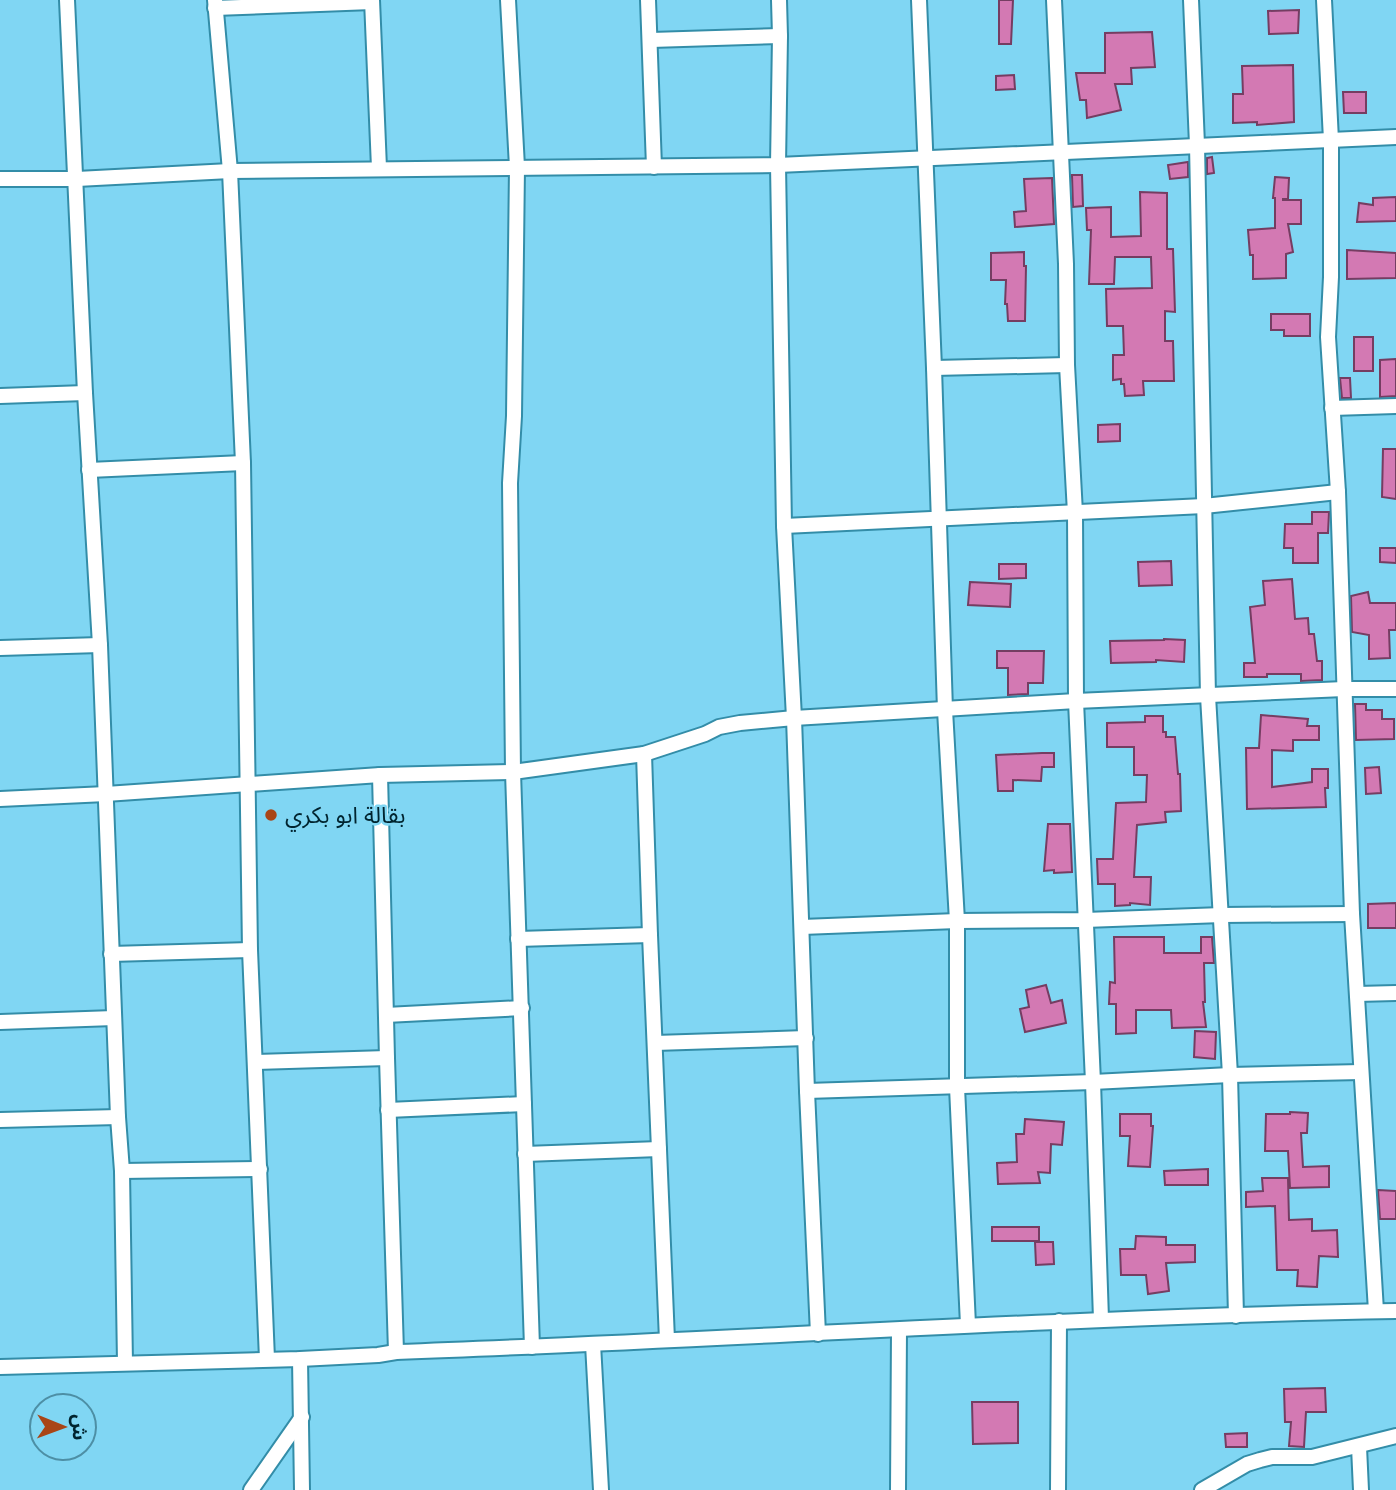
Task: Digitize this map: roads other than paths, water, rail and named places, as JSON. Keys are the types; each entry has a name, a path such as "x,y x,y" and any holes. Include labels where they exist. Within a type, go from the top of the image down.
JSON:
{"street":[{"path":"67,0 85,393 100,645 122,1171 125,1363"},
{"path":"508,0 517,167 514,416 510,483 513,772 532,1347"},
{"path":"648,0 654,167"},
{"path":"779,0 778,165 784,526 818,1334"},
{"path":"919,0 945,710 957,921 957,1087 968,1325"},
{"path":"1054,0 1075,513 1076,701 1101,1319"},
{"path":"1191,0 1197,145 1208,696 1230,1076 1236,1316"},
{"path":"1324,0 1331,140 1328,337 1338,492 1352,914 1376,1311"},
{"path":"267,1359 250,950 243,463 230,170 215,4 372,1 379,168"},
{"path":"651,40 780,36"},
{"path":"0,179 76,179 230,170 778,165 1396,137"},
{"path":"934,368 1067,365"},
{"path":"0,396 85,393"},
{"path":"1332,408 1396,406"},
{"path":"89,470 243,463"},
{"path":"784,526 1204,506 1338,492"},
{"path":"0,648 100,645"},
{"path":"0,799 380,775 513,772 644,754 719,727 794,718 1076,701 1396,688"},
{"path":"644,754 667,1340"},
{"path":"380,775 396,1352"},
{"path":"802,927 957,921 1352,914"},
{"path":"518,939 650,935"},
{"path":"111,954 250,950"},
{"path":"1357,994 1396,993"},
{"path":"386,1014 522,1008"},
{"path":"0,1022 114,1018"},
{"path":"655,1043 806,1038"},
{"path":"256,1062 387,1058"},
{"path":"807,1091 1361,1072"},
{"path":"388,1110 524,1104"},
{"path":"0,1120 118,1117"},
{"path":"525,1154 659,1149"},
{"path":"122,1171 260,1169"},
{"path":"0,1367 300,1359 396,1352 1101,1319 1396,1311"},
{"path":"1058,1490 1059,1321"},
{"path":"898,1490 899,1330"},
{"path":"593,1344 601,1490"},
{"path":"300,1359 302,1490"},
{"path":"251,1490 302,1417"},
{"path":"1208,1489 1247,1464 1260,1460 1272,1457 1312,1457 1396,1436"},
{"path":"1359,1447 1361,1490"}],"place":[{"name":"بقالة ابو بكري","path":"271,815"}]}
